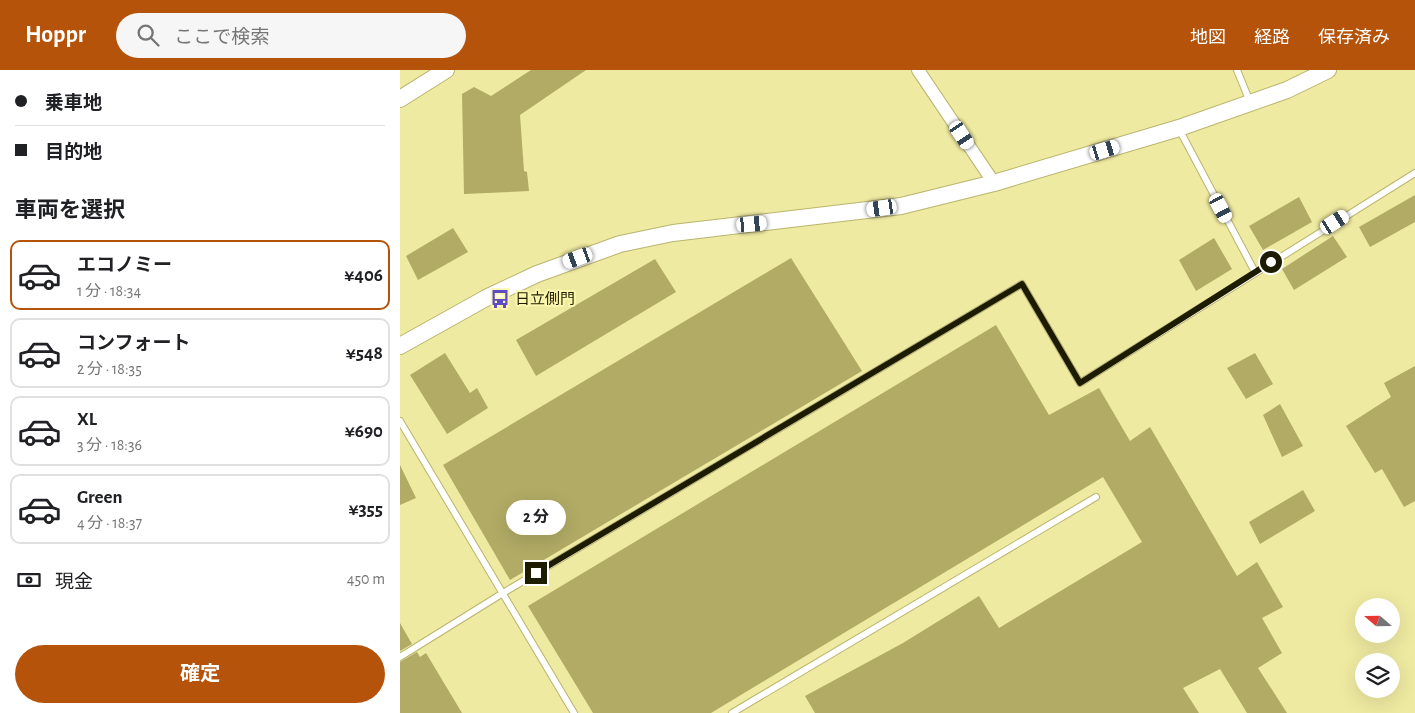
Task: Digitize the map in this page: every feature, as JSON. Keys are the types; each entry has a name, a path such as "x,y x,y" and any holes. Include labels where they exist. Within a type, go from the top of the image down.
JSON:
{"street":[{"path":"400,99 446,70"},
{"path":"918,70 994,183"},
{"path":"400,346 486,298 537,274 620,244 673,233 901,206 994,183 1179,128 1288,90 1328,70"}],"lane":[{"path":"1237,70 1251,104"},
{"path":"1179,128 1254,272"},
{"path":"400,657 503,593 1022,284 1080,383 1254,272 1415,173"},
{"path":"400,421 574,713"},
{"path":"732,713 1096,497"}],"building":[{"path":"531,70 586,70 520,115 524,171 527,172 529,191 464,194 462,94 474,87 491,96"},
{"path":"1415,195 1415,222 1370,247 1359,227"},
{"path":"1299,197 1312,222 1263,250 1249,226"},
{"path":"453,228 468,252 418,280 406,256"},
{"path":"1333,236 1347,257 1294,290 1282,269"},
{"path":"1214,238 1232,269 1196,291 1179,260"},
{"path":"791,258 862,371 510,580 443,465"},
{"path":"655,259 676,292 536,376 516,340"},
{"path":"996,325 1049,415 1099,388 1130,441 1150,427 1237,576 1257,562 1283,607 1262,618 1282,653 1258,668 1287,713 1247,713 1220,669 1183,688 1199,713 815,713 805,696 903,643 979,596 999,628 1142,542 1103,477 711,713 593,713 528,606"},
{"path":"445,353 470,393 477,388 488,408 447,434 410,375"},
{"path":"1255,353 1273,384 1246,399 1227,368"},
{"path":"1415,366 1415,501 1404,507 1382,469 1375,473 1346,426 1391,397 1384,383"},
{"path":"1280,404 1303,446 1282,457 1263,415"},
{"path":"400,465 416,498 400,505"},
{"path":"1303,490 1315,511 1260,544 1249,522"},
{"path":"400,623 412,644 400,651"},
{"path":"417,652 420,657 426,653 462,713 400,713 400,662"}],"place":[{"name":"日立側門","path":"500,299"}],"route":[{"path":"536,573 1022,284 1080,383 1271,262"}]}
